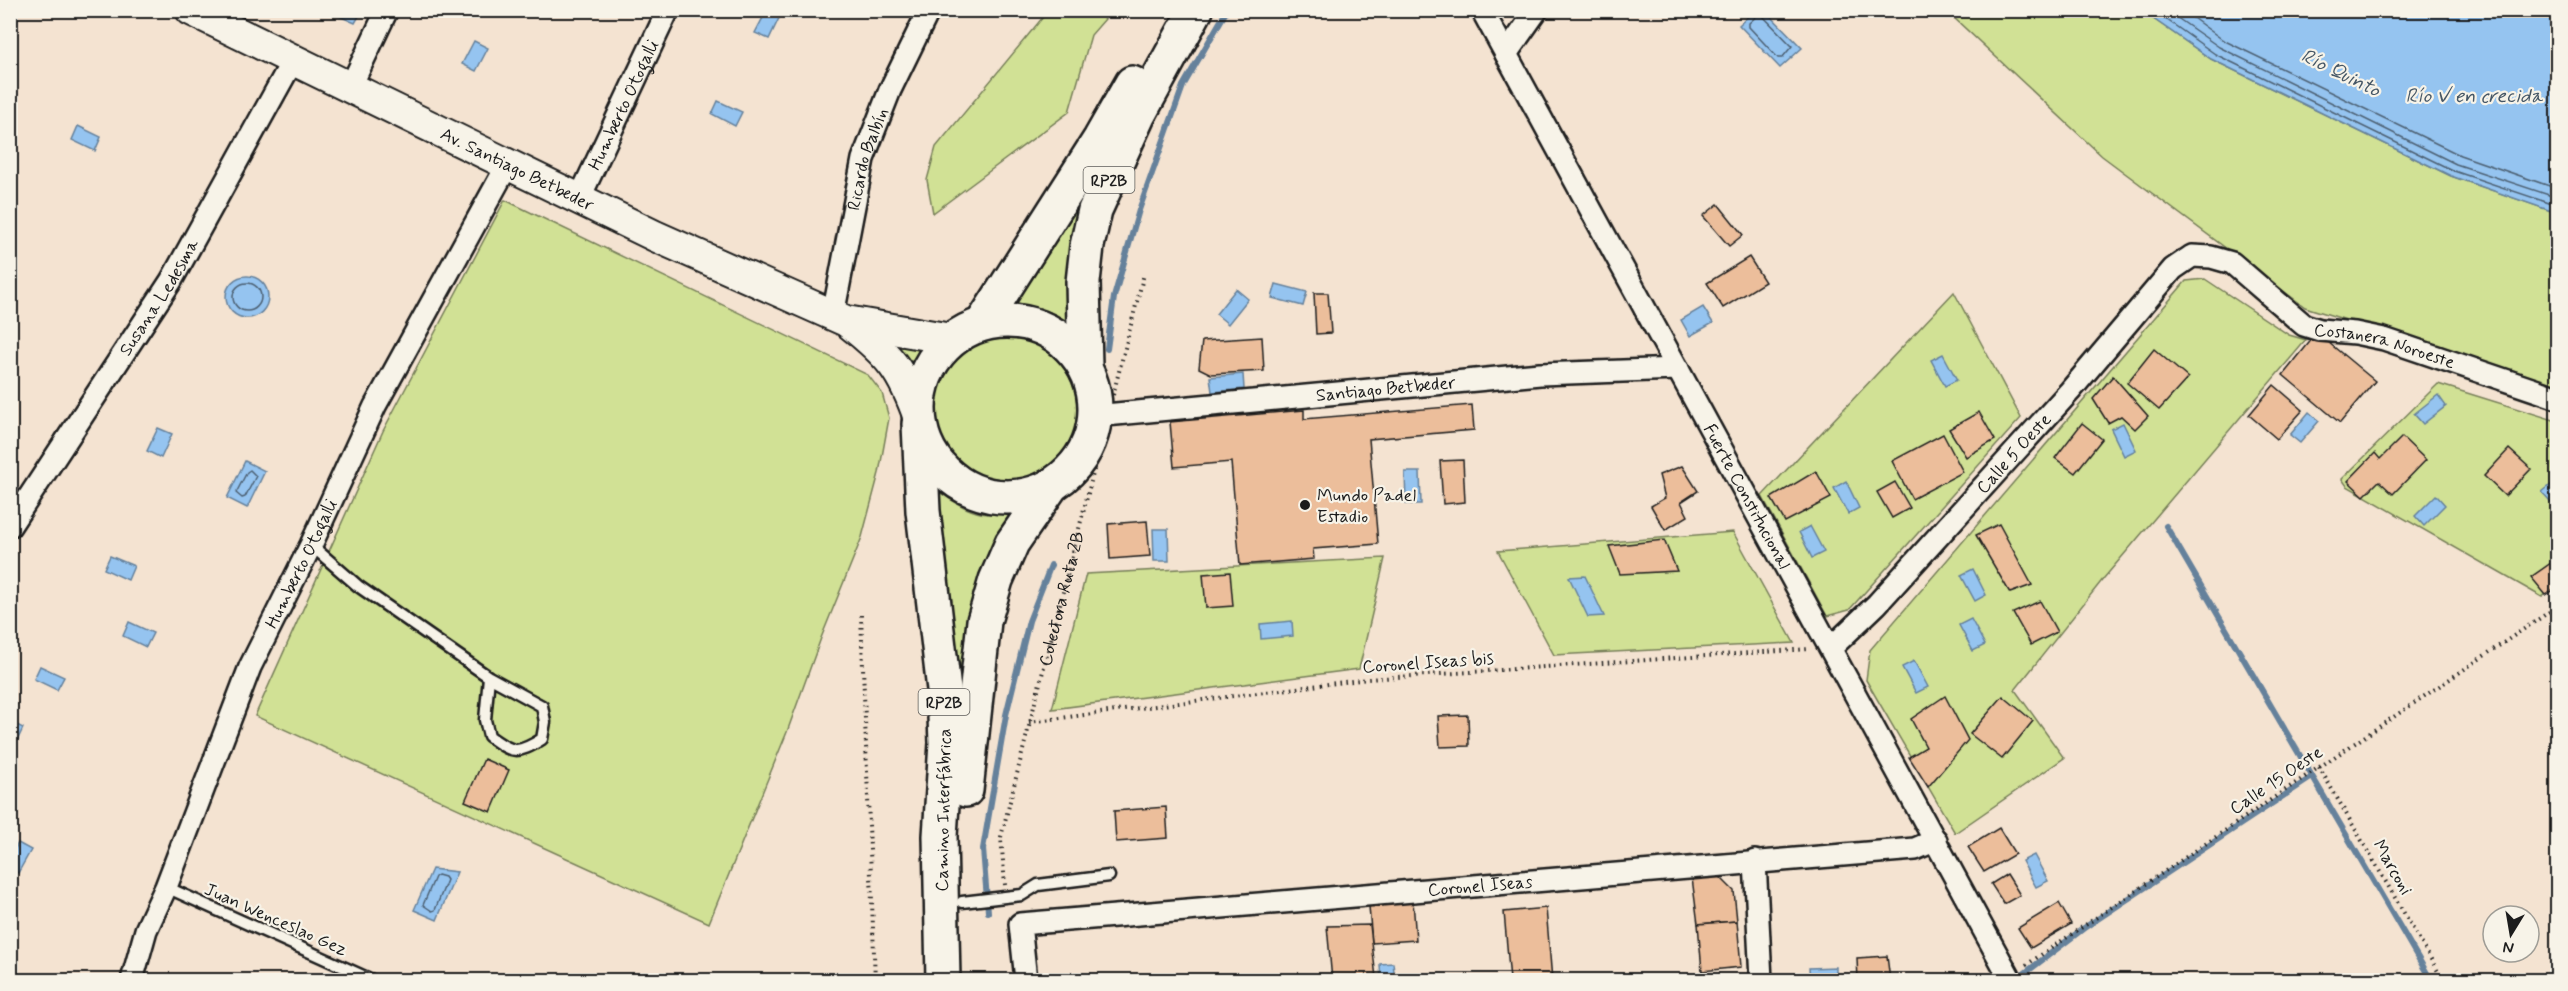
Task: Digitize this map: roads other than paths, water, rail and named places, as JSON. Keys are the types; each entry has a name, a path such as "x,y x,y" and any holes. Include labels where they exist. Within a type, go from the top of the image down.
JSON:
{"main road":[{"name":"Av. Santiago Betbeder","path":"191,10 655,236 839,318"},
{"name":"RP2B","path":"982,324 1100,140 1173,10"},
{"name":"Camino Interfábrica","path":"1085,367 1083,282 1087,246 1095,210 1139,114 1196,10"},
{"path":"839,318 951,339"},
{"path":"839,318 882,350 907,384 919,421"},
{"name":"Camino Interfábrica","path":"943,981 940,836 946,743 944,690 923,511 919,421 922,383 933,359 951,339 982,324 1012,321 1041,327 1067,344 1085,367 1104,415 1074,467 1052,485 1012,543 996,580 984,621 968,752 962,844 966,981"},
{"name":"Camino Interfábrica","path":"919,421 933,458 951,478 974,491 1000,497 1027,495 1052,485"}],"street":[{"path":"350,88 387,10"},
{"name":"Humberto Otogalli","path":"579,199 668,10"},
{"name":"Ricardo Balbín","path":"839,318 863,159 890,90 929,10"},
{"name":"Fuerte Constitucional","path":"1482,10 2010,979"},
{"path":"1506,54 1538,10"},
{"name":"Susana Ledesma","path":"10,526 171,281 293,60"},
{"name":"Humberto Otogalli","path":"132,981 146,930 166,887 250,667 311,545 375,406 508,164"},
{"name":"Costanera Noroeste","path":"2192,256 2211,257 2232,263 2304,325 2320,330 2355,333 2384,339 2558,398"},
{"name":"Calle 5 Oeste","path":"1831,648 1877,604 2070,391 2173,269 2192,256"},
{"name":"Santiago Betbeder","path":"1104,415 1540,374 1678,369"},
{"name":"Coronel Iseas","path":"1026,981 1020,924 1915,849 1936,840"},
{"path":"1755,861 1761,981"}],"lane":[{"path":"311,545 358,586 489,677 542,706 545,722 542,739 524,751 507,749 489,736 485,720 489,677"},
{"path":"962,902 1022,895 1038,885 1109,876"},
{"name":"Juan Wenceslao Gez","path":"166,887 372,981"}],"water":[{"path":"333,10 362,11 355,23 332,13"},
{"path":"767,10 780,16 769,39 755,33"},
{"path":"1754,11 1766,11 1802,48 1780,68 1739,25"},
{"name":"Río V en crecida","path":"2142,11 2557,11 2557,213 2451,176 2211,59"},
{"path":"474,41 488,48 476,71 462,64"},
{"path":"718,101 742,112 735,126 712,114"},
{"path":"78,126 101,137 95,151 72,140"},
{"path":"247,276 262,282 268,297 262,312 247,318 232,312 226,297 232,282"},
{"path":"1276,284 1307,292 1303,306 1272,298"},
{"path":"1236,289 1248,299 1228,324 1216,314"},
{"path":"1703,307 1713,323 1690,336 1681,320"},
{"path":"1943,354 1957,380 1945,386 1931,360"},
{"path":"1243,374 1244,389 1212,392 1210,377"},
{"path":"2438,395 2446,406 2423,424 2414,414"},
{"path":"2309,412 2319,421 2300,443 2290,435"},
{"path":"2123,423 2136,450 2124,456 2111,429"},
{"path":"158,428 172,434 161,458 147,451"},
{"path":"245,461 265,471 247,508 227,498"},
{"path":"1405,472 1420,472 1421,504 1406,504"},
{"path":"2557,480 2557,497 2551,502 2542,492"},
{"path":"1846,481 1859,508 1848,514 1834,488"},
{"path":"2436,495 2445,505 2424,526 2415,516"},
{"path":"1810,526 1824,552 1812,558 1799,532"},
{"path":"1153,529 1168,529 1169,561 1154,561"},
{"path":"110,556 134,566 128,580 104,569"},
{"path":"1973,569 1986,595 1975,601 1961,575"},
{"path":"1585,576 1604,616 1588,617 1569,577"},
{"path":"1971,619 1985,645 1973,651 1959,625"},
{"path":"1292,621 1293,636 1261,639 1260,624"},
{"path":"129,622 153,633 146,647 123,636"},
{"path":"1914,661 1928,687 1916,693 1902,667"},
{"path":"40,666 64,677 57,690 34,679"},
{"path":"11,722 23,728 17,741 11,738"},
{"path":"18,843 31,850 18,873 10,869 11,856"},
{"path":"2034,855 2048,881 2036,887 2022,861"},
{"path":"432,869 457,872 437,920 414,910"},
{"path":"1393,963 1395,980 1381,980 1380,964"},
{"path":"1836,967 1836,980 1810,980 1809,968"}],"waterway":[{"path":"1107,349 1114,297 1139,210 1183,86 1227,10"},
{"path":"2166,526 2431,980"},
{"path":"988,912 983,849 1006,715 1029,621 1051,565"},
{"path":"2016,980 2084,928 2312,777"}],"place":[{"name":"Mundo Padel Estadio","path":"1305,505"}],"water label":[{"name":"Río Quinto","path":"2341,72"}]}
